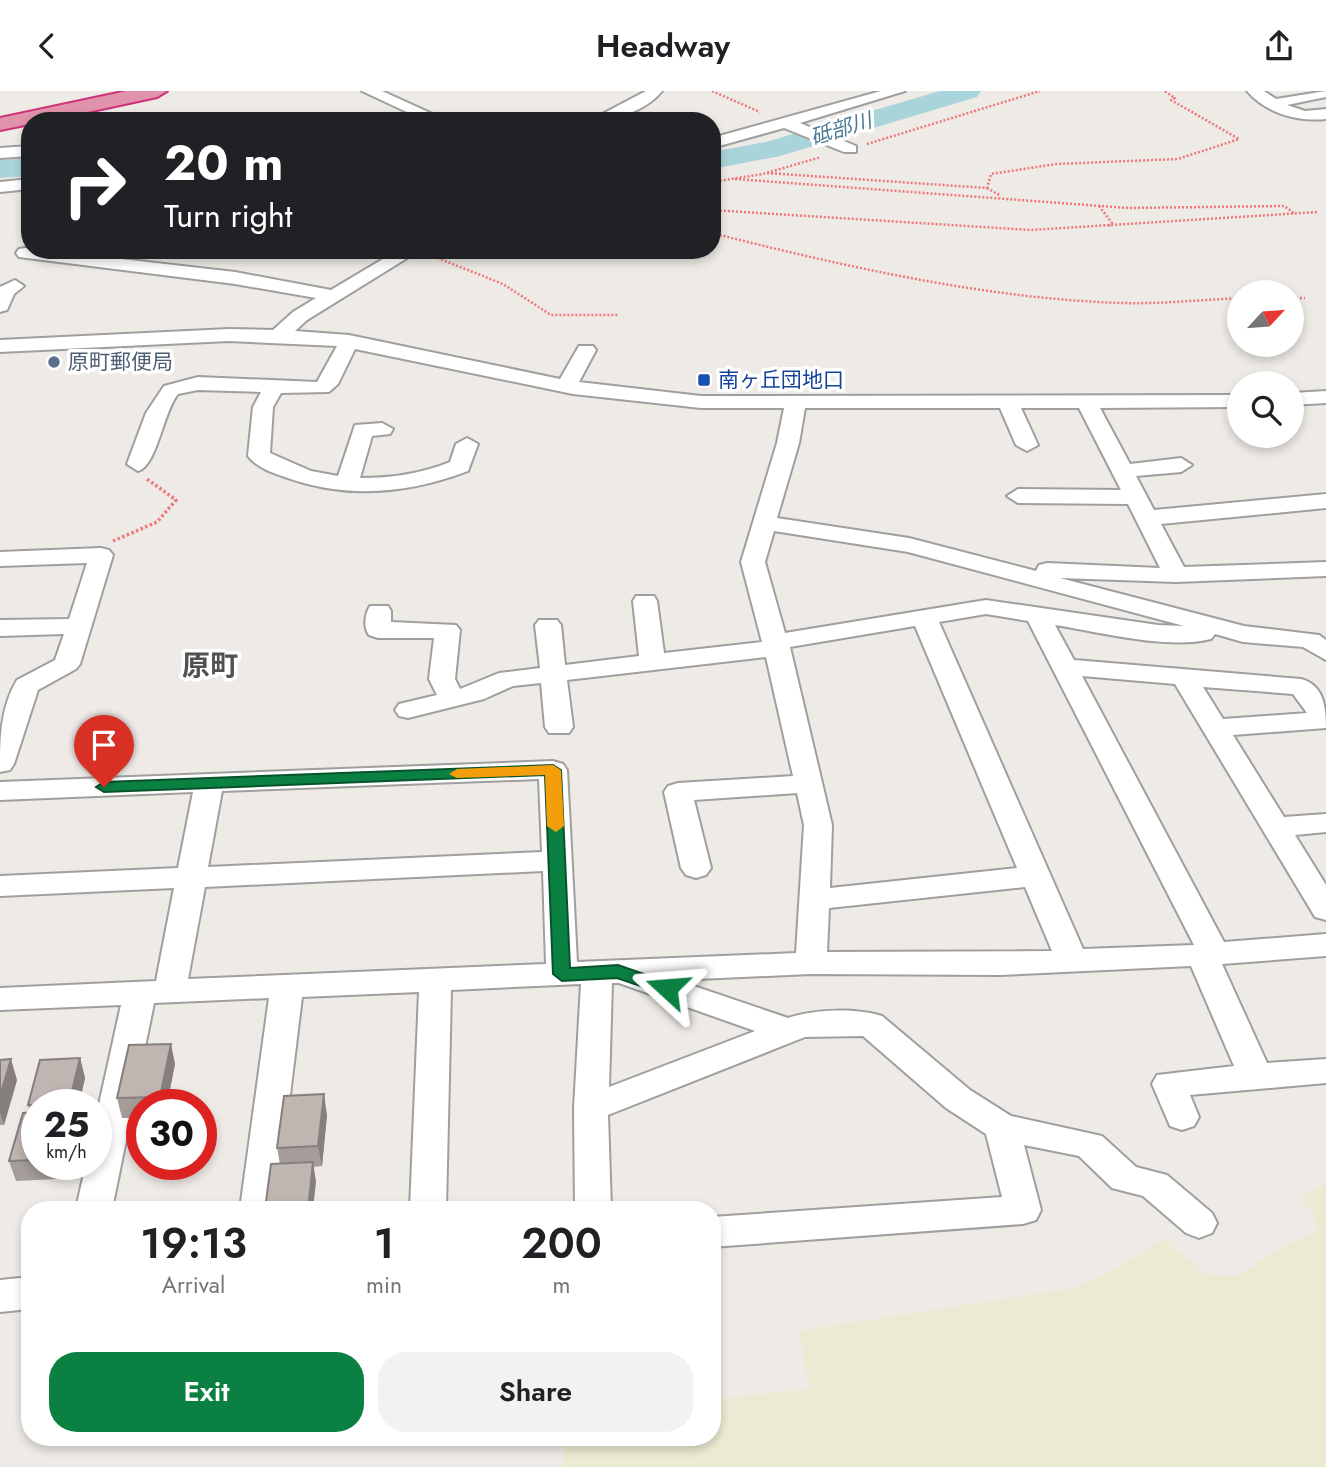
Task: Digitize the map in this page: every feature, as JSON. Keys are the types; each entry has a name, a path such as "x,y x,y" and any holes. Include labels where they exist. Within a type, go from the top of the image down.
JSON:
{"highway":[{"path":"24,112 125,91"},
{"path":"57,112 157,91"},
{"path":"0,117 21,113"},
{"path":"0,124 21,120"}],"street":[{"path":"369,91 419,112"},
{"path":"617,112 646,99 655,91"},
{"path":"721,141 898,91"},
{"path":"1254,91 1272,104 1304,118 1326,114"},
{"path":"1272,104 1326,93"},
{"path":"788,124 848,148"},
{"path":"0,153 21,152"},
{"path":"0,187 21,185"},
{"path":"75,259 235,278 335,296"},
{"path":"279,335 300,316 396,259"},
{"path":"0,306 6,291 15,286"},
{"path":"0,346 174,336 279,335 349,341 567,386 662,400 795,404 1227,401"},
{"path":"138,464 166,396 176,386 201,383 322,388 328,384 349,341"},
{"path":"567,386 586,350"},
{"path":"275,387 263,407 259,456 328,483 398,483 449,471 460,466 467,444"},
{"path":"1304,398 1326,397"},
{"path":"1087,402 1176,575"},
{"path":"1008,403 1027,445"},
{"path":"795,404 788,443 753,562 776,645 818,825 811,963"},
{"path":"347,485 363,430 382,429"},
{"path":"1123,471 1181,465"},
{"path":"1017,496 1136,497"},
{"path":"1147,518 1326,501"},
{"path":"765,523 869,537 1243,634"},
{"path":"0,559 101,555 67,664 26,686 10,704 0,764"},
{"path":"992,567 1176,575 1326,569"},
{"path":"645,601 653,664"},
{"path":"408,710 452,699 508,679 653,664 986,607 1038,617 1158,633 1243,634 1321,644"},
{"path":"379,611 378,630 447,630 442,679 452,699"},
{"path":"924,617 1072,961"},
{"path":"1038,617 1208,954 1256,1077"},
{"path":"548,625 559,727"},
{"path":"0,628 79,626"},
{"path":"1064,667 1301,687 1326,720"},
{"path":"1184,677 1326,910"},
{"path":"1214,728 1326,720"},
{"path":"0,791 553,770 562,974"},
{"path":"96,1201 155,992 191,877 209,783"},
{"path":"696,868 678,792 808,784"},
{"path":"1276,827 1326,823"},
{"path":"0,886 557,861"},
{"path":"814,900 1036,876"},
{"path":"0,999 811,963 1000,964 1208,954 1326,945"},
{"path":"608,972 789,1030"},
{"path":"593,1201 591,1108 608,972"},
{"path":"428,1201 435,980"},
{"path":"259,1201 287,986"},
{"path":"591,1108 802,1025 870,1024 958,1099 1002,1127 1090,1145 1125,1178 1154,1185 1199,1223"},
{"path":"1182,1118 1169,1083 1326,1071"},
{"path":"721,1231 1023,1210 1002,1127"},
{"path":"0,1296 21,1294"}],"path":[{"path":"712,91 788,124"},
{"path":"721,181 767,173 1040,91"},
{"path":"987,188 991,174 1056,164 1178,159 1200,155 1223,143 1239,139 1171,100 1175,99 1164,91"},
{"path":"767,173 987,188 1007,198"},
{"path":"735,179 1128,208 1284,206 1294,213"},
{"path":"1095,205 1103,208 1112,223 1107,227"},
{"path":"721,211 989,229 1107,227 1318,212"},
{"path":"721,235 806,257 931,281 1077,300 1122,303 1227,299"},
{"path":"443,259 503,284 551,315 618,315"},
{"path":"106,546 116,539 148,529 176,500 141,476 138,464"}],"shaded area":[{"path":"1326,1184 1326,1467 562,1467 566,1446 721,1446 721,1399 809,1389 799,1331 1074,1288 1111,1272 1164,1239 1206,1275 1236,1276 1291,1243 1317,1232 1314,1215 1300,1196"}],"building":[{"path":"171,1044 162,1089 126,1089 126,1098 117,1098 129,1045"},
{"path":"80,1058 72,1089 32,1089 40,1060"},
{"path":"11,1059 0,1096 0,1060"},
{"path":"324,1094 318,1146 277,1148 284,1096"},
{"path":"21,1120 21,1161 9,1161"},
{"path":"313,1162 309,1201 266,1201 271,1164"}],"waterway":[{"name":"砥部川","path":"721,159 770,150 968,91"},
{"name":"砥部川","path":"0,169 21,168"}],"slow traffic":[{"path":"457,774 553,770 556,826"}],"place":[{"name":"原町郵便局","path":"54,362"},
{"name":"南ヶ丘団地口","path":"704,380"}],"district":[{"name":"原町","path":"210,665"}],"route":[{"path":"104,787 553,770 562,974 618,972 667,988"}]}
